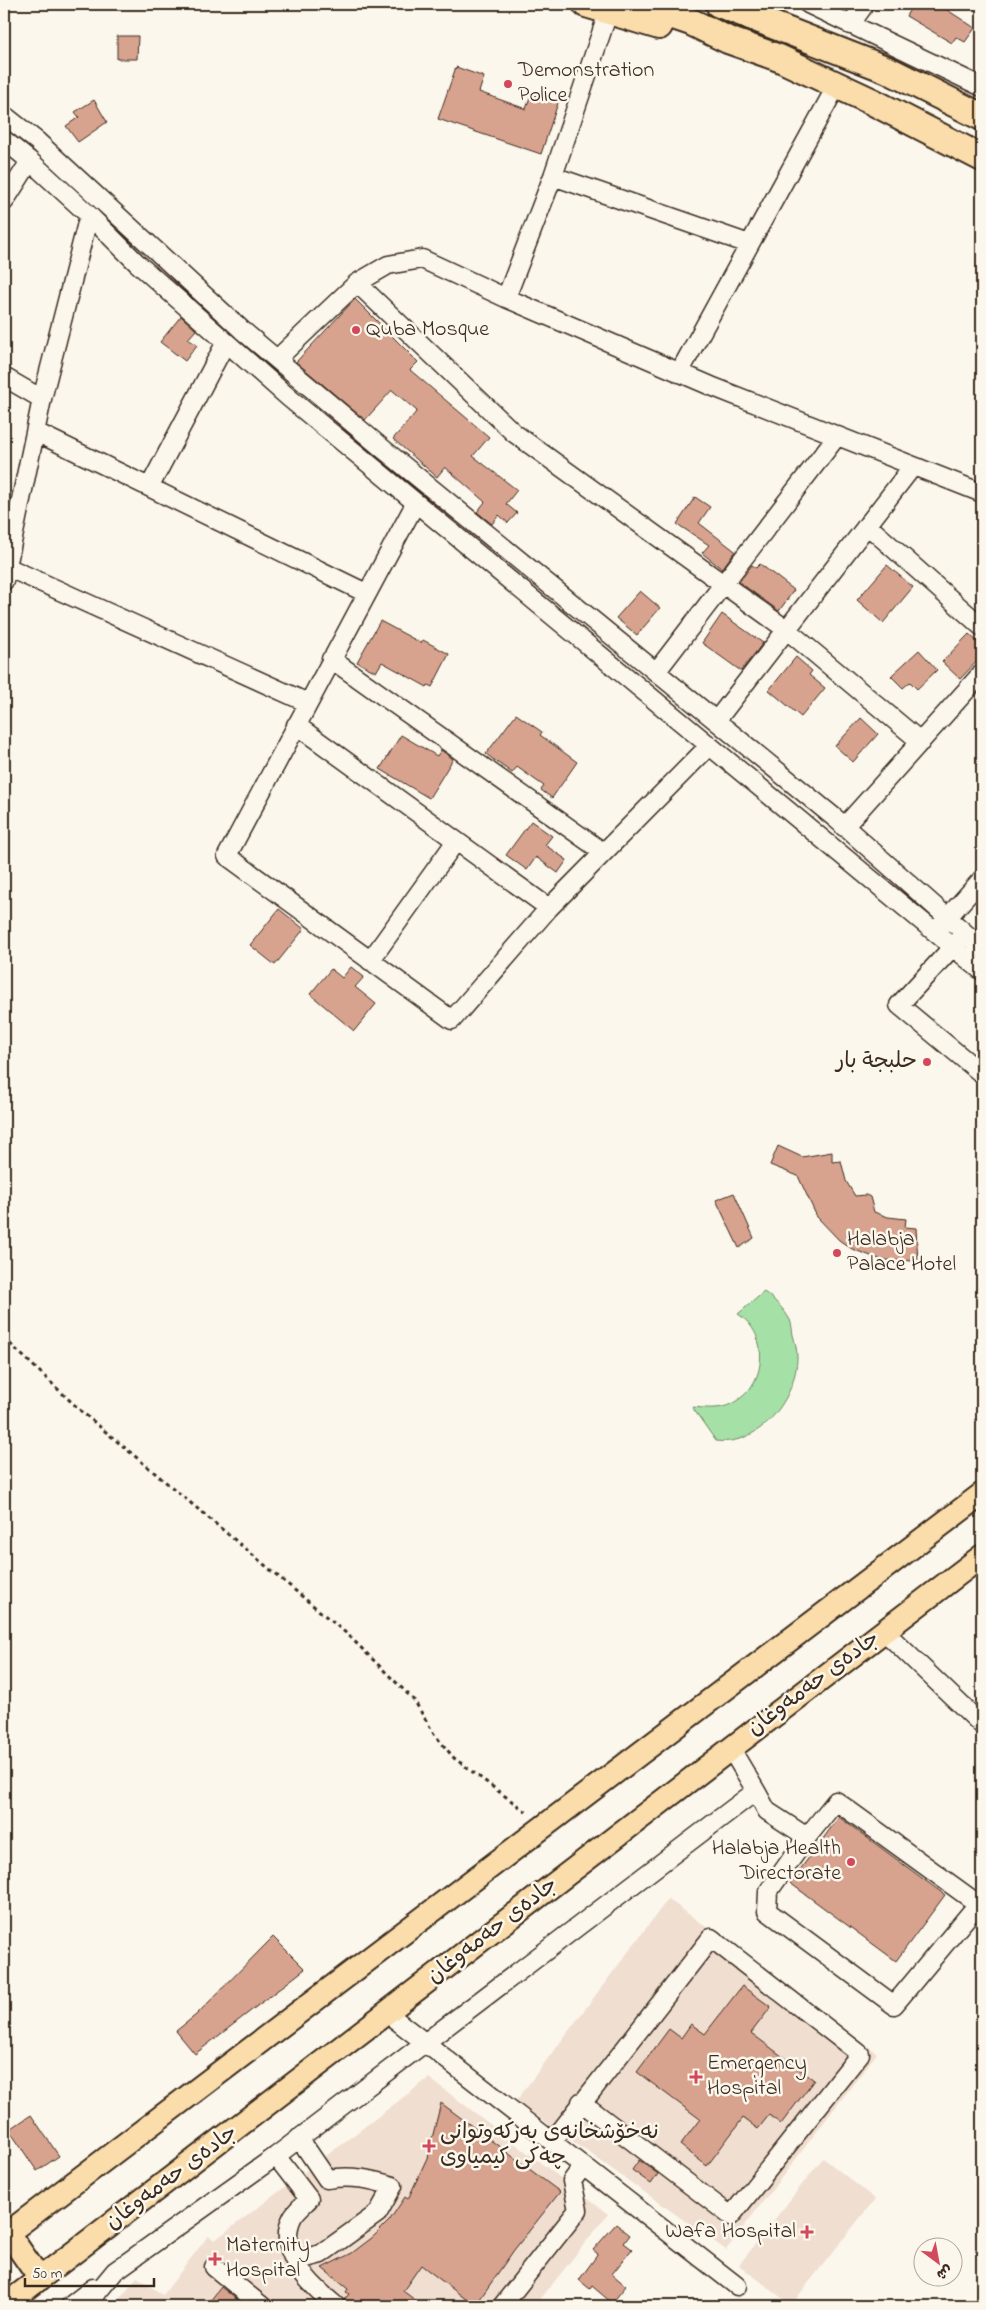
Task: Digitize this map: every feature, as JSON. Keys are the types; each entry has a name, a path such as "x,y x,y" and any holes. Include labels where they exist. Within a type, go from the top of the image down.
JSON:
{"highway":[{"path":"638,4 691,22 728,40 779,58 982,158"},
{"path":"719,4 888,70 982,117"},
{"path":"752,4 824,36 858,58"},
{"path":"602,6 650,25 728,40"}],"main road":[{"path":"40,2279 6,2235 982,1494"},
{"name":"جادەی حەمەوغان","path":"4,2306 982,1556"}],"street":[{"path":"808,4 982,87"},
{"path":"850,25 865,4"},
{"path":"506,298 553,176 602,6"},
{"path":"679,373 837,85"},
{"path":"4,114 37,140 277,360 411,473 844,827 982,948"},
{"path":"4,140 30,161 89,215 137,263 226,342 415,504 982,971"},
{"path":"4,202 30,161"},
{"path":"553,176 749,244"},
{"path":"89,215 42,400 5,574 308,703"},
{"path":"137,263 151,246"},
{"path":"277,360 357,283 388,266 422,259 506,298 679,373 982,493"},
{"path":"357,283 514,433 787,630 920,742"},
{"path":"150,486 226,342"},
{"path":"4,377 42,400"},
{"path":"36,432 366,593"},
{"path":"656,672 837,436"},
{"path":"716,721 913,466"},
{"path":"415,504 330,659 227,856 452,1020 550,908 709,746"},
{"path":"867,525 982,627"},
{"path":"569,629 583,612"},
{"path":"330,659 603,852"},
{"path":"844,827 982,673"},
{"path":"296,725 550,908"},
{"path":"370,961 456,841"},
{"path":"935,932 982,879"},
{"path":"965,934 900,1005 982,1074"},
{"path":"884,1631 982,1725"},
{"path":"730,1749 767,1811 807,1837"},
{"path":"70,2306 115,2271 276,2156 756,1791"},
{"path":"836,1801 978,1904 894,2005 767,1911 768,1892 807,1837 836,1801"},
{"path":"552,2142 581,2102 711,1938 860,2054 731,2216 581,2102"},
{"path":"387,2013 737,2286"},
{"path":"295,2261 321,2254 378,2213 393,2186 365,2177 343,2176 327,2179 299,2138"},
{"path":"276,2156 309,2198 293,2217 288,2240 295,2261 316,2290 336,2306"},
{"path":"502,2306 578,2210 572,2181 583,2166"},
{"path":"214,2267 262,2306"},
{"path":"86,2306 115,2271"}],"path":[{"path":"4,1338 81,1411 347,1634 414,1700 434,1734 454,1758 546,1825"}],"shaded area":[{"name":"Emergency Hospital","path":"668,1899 877,2053 726,2250 516,2101"},
{"name":"نەخۆشخانەی بەرکەوتوانی چەکی کیمیاوی","path":"429,2078 608,2214 535,2306 115,2306 137,2277 163,2295 208,2236 215,2240"},
{"name":"Wafa Hospital","path":"823,2158 875,2199 791,2305 739,2265"}],"green space":[{"path":"764,1292 782,1308 791,1323 797,1357 791,1388 783,1403 761,1428 747,1436 732,1441 716,1441 692,1407 712,1408 727,1406 743,1396 752,1386 758,1374 760,1347 749,1323 738,1314"}],"building":[{"path":"913,4 938,4 975,28 965,42 956,37 952,43 906,16"},
{"path":"117,36 138,36 137,59 117,59"},
{"path":"456,67 484,77 479,92 526,109 531,94 558,103 541,154 438,119"},
{"path":"94,100 107,122 78,142 66,126 79,117 75,112"},
{"path":"355,299 418,362 410,370 489,437 473,456 517,490 506,504 517,513 508,523 499,515 492,524 477,512 485,502 445,467 437,477 393,439 417,411 392,390 365,420 296,362"},
{"path":"181,316 196,330 188,339 197,345 185,361 160,342"},
{"path":"695,497 710,507 699,523 735,551 722,569 702,553 709,545 677,524"},
{"path":"760,564 794,590 779,611 739,582 752,565 756,568"},
{"path":"887,565 913,587 883,623 857,600"},
{"path":"640,591 660,608 637,635 616,618"},
{"path":"722,614 763,643 741,671 702,643"},
{"path":"380,621 421,643 423,640 449,654 432,687 428,685 427,687 382,662 376,672 357,662"},
{"path":"969,634 982,646 982,656 960,679 942,662"},
{"path":"919,650 937,670 917,689 910,682 903,688 891,676"},
{"path":"796,657 812,671 809,675 825,688 801,717 769,690"},
{"path":"516,714 542,732 540,735 577,762 552,798 541,790 544,786 517,767 512,773 486,754"},
{"path":"861,718 878,734 853,762 835,746"},
{"path":"401,735 437,756 441,750 453,759 429,798 380,769"},
{"path":"531,821 552,836 545,845 567,860 558,873 536,857 527,870 506,855"},
{"path":"279,909 304,929 275,965 250,945"},
{"path":"351,967 364,977 355,987 376,1004 354,1031 310,994 331,969 342,978"},
{"path":"778,1146 802,1157 832,1152 832,1162 841,1161 846,1181 855,1196 866,1195 870,1197 874,1212 888,1217 906,1219 905,1227 916,1228 918,1261 882,1260 852,1249 839,1240 817,1217 798,1176 770,1165"},
{"path":"734,1193 754,1238 739,1248 716,1200"},
{"path":"839,1817 945,1895 896,1961 790,1883"},
{"path":"273,1937 305,1969 195,2054 176,2031 196,2015"},
{"path":"742,1986 771,2007 751,2033 814,2080 781,2124 769,2115 758,2129 743,2118 707,2166 680,2145 700,2119 637,2072 669,2029 681,2038 691,2024 705,2034"},
{"path":"441,2103 560,2192 514,2250 475,2306 421,2265 403,2291 423,2306 346,2306 344,2300 349,2294 346,2292 348,2289 322,2268 352,2253 373,2237 389,2221 405,2197 408,2199 427,2158"},
{"path":"31,2115 59,2156 37,2171 9,2130"},
{"path":"639,2160 658,2174 651,2184 632,2170"},
{"path":"616,2224 630,2235 624,2243 632,2249 612,2274 626,2286 612,2303 592,2286 590,2289 579,2280 598,2254 593,2250"},
{"path":"221,2287 245,2306 206,2306"}],"place":[{"name":"Demonstration Police","path":"508,84"},
{"name":"Quba Mosque","path":"356,330"},
{"name":"حلبجة بار","path":"927,1062"},
{"name":"Halabja Palace Hotel","path":"837,1253"},
{"name":"Halabja Health Directorate","path":"851,1862"},
{"name":"Emergency Hospital","path":"696,2077"},
{"name":"نەخۆشخانەی بەرکەوتوانی چەکی کیمیاوی","path":"429,2146"},
{"name":"Wafa Hospital","path":"807,2232"},
{"name":"Maternity Hospital","path":"215,2259"}]}
